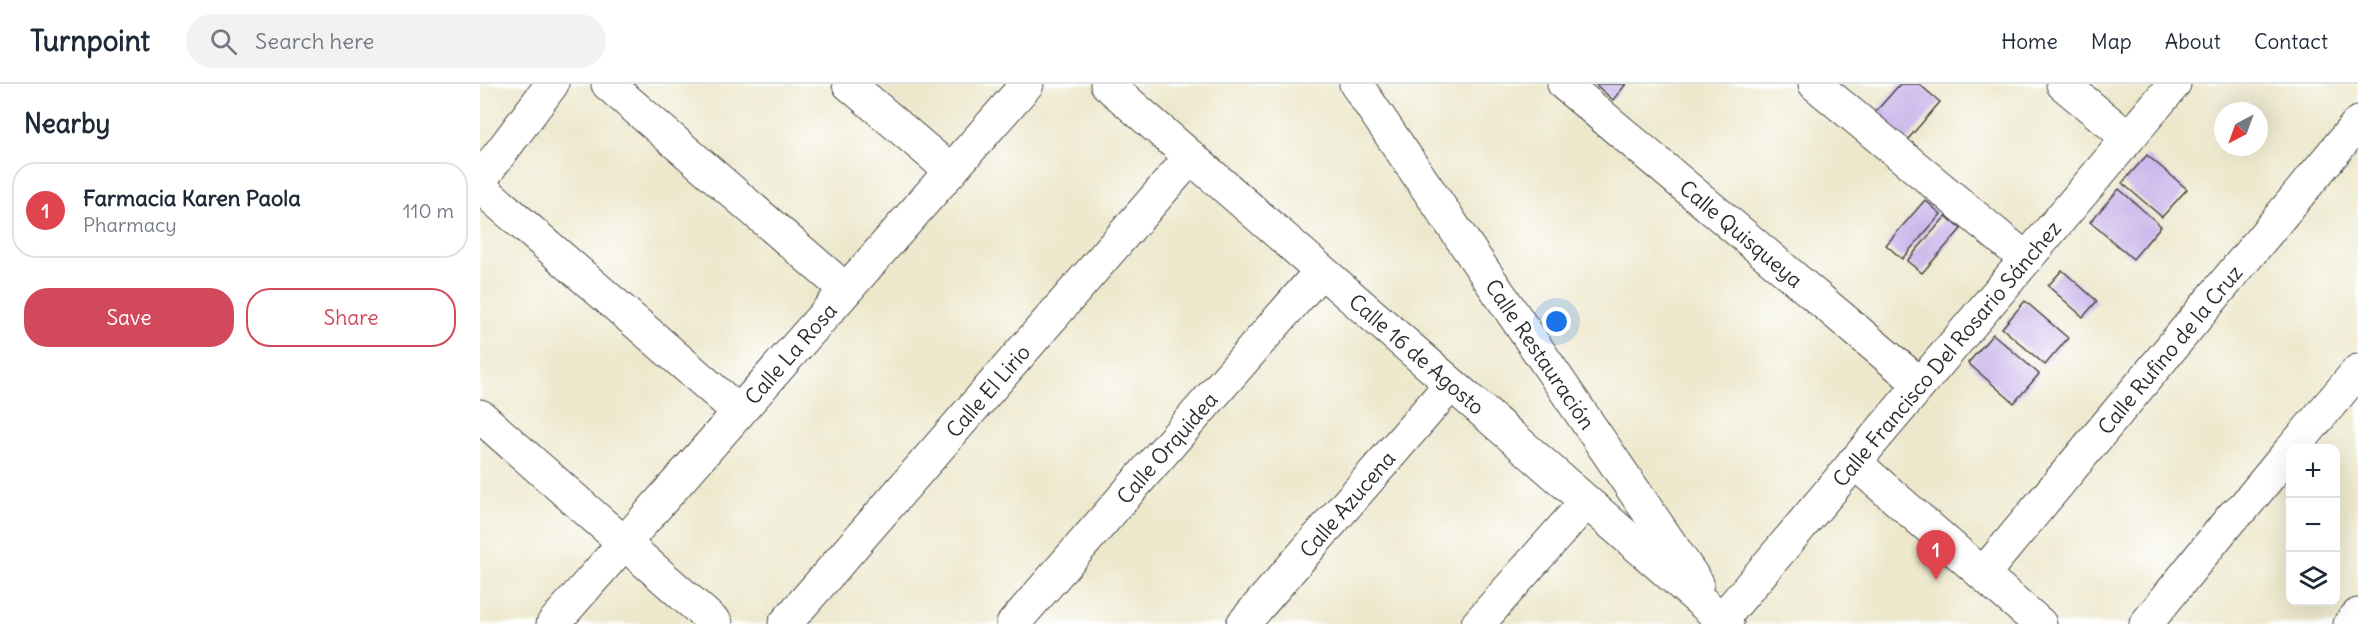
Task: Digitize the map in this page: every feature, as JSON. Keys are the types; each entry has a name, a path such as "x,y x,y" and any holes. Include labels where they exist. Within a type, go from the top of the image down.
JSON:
{"street":[{"path":"552,84 483,174 739,412"},
{"path":"608,84 846,291"},
{"path":"849,84 951,171"},
{"name":"Calle La Rosa","path":"553,624 1027,84"},
{"name":"Calle 16 de Agosto","path":"1107,84 1723,623"},
{"name":"Calle Restauración","path":"1356,84 1723,623"},
{"name":"Calle Quisqueya","path":"1564,84 1920,384"},
{"path":"1815,84 2026,259"},
{"path":"2063,84 2128,138"},
{"name":"Calle Francisco Del Rosario Sánchez","path":"1723,623 1854,462 2174,84"},
{"name":"Calle Rufino de la Cruz","path":"1983,574 2358,123"},
{"name":"Calle El Lirio","path":"785,624 1191,157"},
{"name":"Calle Orquidea","path":"1012,624 1321,271"},
{"path":"2297,444 2358,371"},
{"name":"Calle Azucena","path":"1243,624 1451,384"},
{"path":"482,423 717,624"},
{"path":"2146,624 2233,516 2243,508 2286,457"},
{"path":"1854,462 2040,624"},
{"path":"1479,624 1586,502"},
{"path":"2350,624 2358,615"}],"building":[{"path":"1595,84 1626,84 1613,100"},
{"path":"1900,84 1919,84 1940,102 1903,145 1871,117"},
{"path":"2147,155 2187,189 2162,217 2122,183"},
{"path":"2119,189 2161,226 2133,259 2090,222"},
{"path":"1925,200 1941,214 1902,259 1886,245"},
{"path":"1946,216 1961,229 1922,273 1907,261"},
{"path":"2062,270 2097,301 2083,317 2048,286"},
{"path":"2025,301 2068,338 2045,365 2002,328"},
{"path":"1993,334 2039,374 2014,403 1968,363"}],"place":[{"name":"Farmacia Karen Paola","path":"1936,580"}]}
